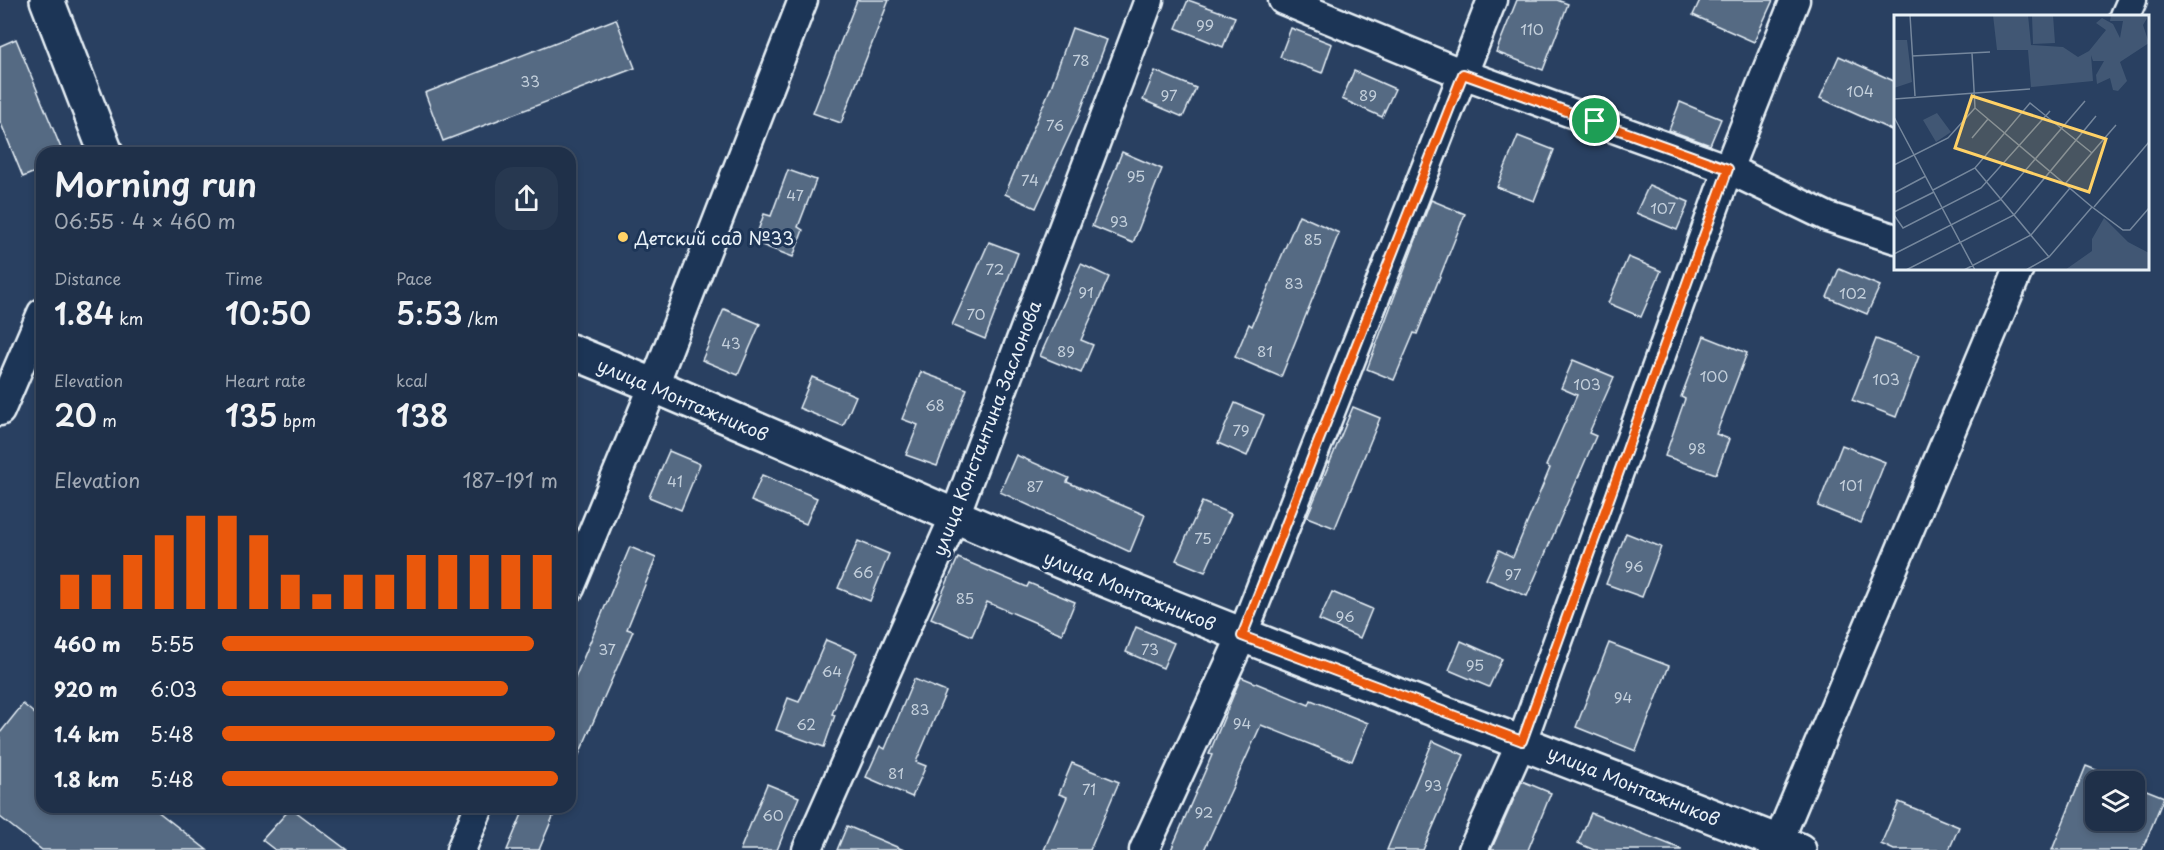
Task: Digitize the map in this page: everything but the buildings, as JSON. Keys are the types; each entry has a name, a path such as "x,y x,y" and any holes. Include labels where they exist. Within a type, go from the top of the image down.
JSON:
{"street":[{"path":"48,0 104,147"},
{"path":"576,574 654,385 803,0"},
{"name":"улица Константина Заслонова","path":"807,850 954,518 1149,0"},
{"path":"1283,0 1463,74 1728,169 1828,217 1894,238"},
{"path":"1144,850 1242,636 1492,0"},
{"path":"1473,850 1522,741 1728,169 1795,0"},
{"path":"2125,15 2132,0"},
{"path":"1788,846 2009,271"},
{"path":"0,411 36,327"},
{"name":"улица Монтажников","path":"576,353 654,385 954,518 1242,636 1522,741 1788,846"},
{"path":"461,850 476,813"}],"place":[{"name":"Детский сад №33","path":"623,237"}],"route":[{"path":"1463,74 1595,121 1728,169 1522,741 1242,636 1463,74"}]}
